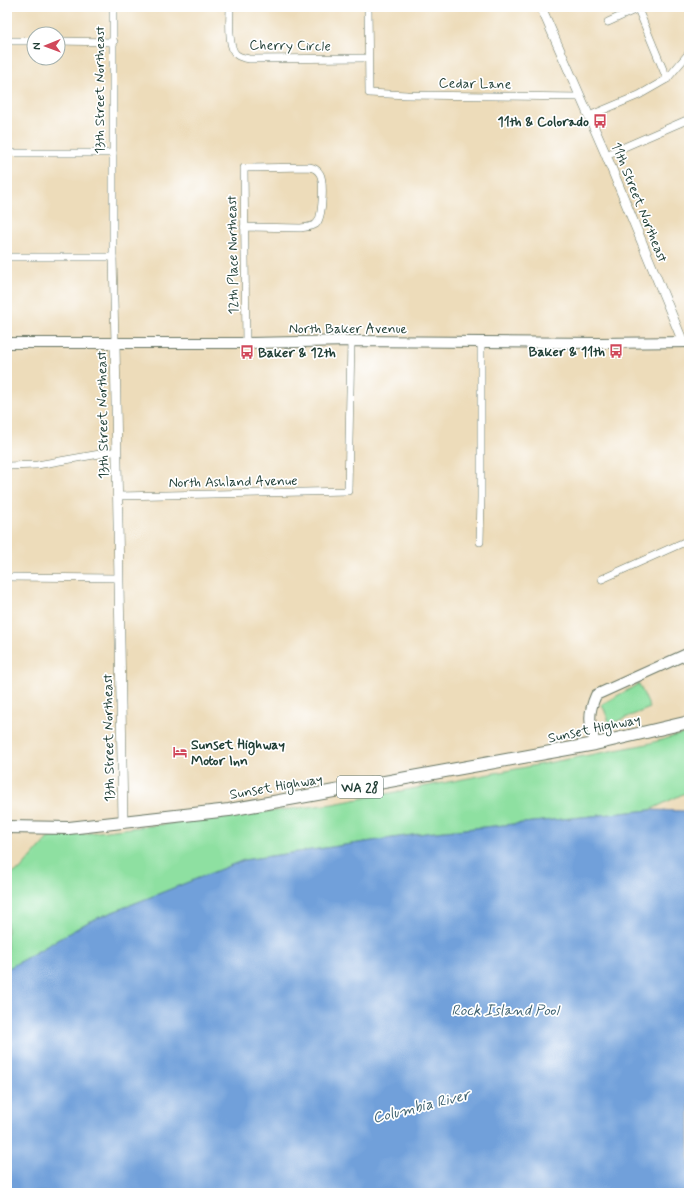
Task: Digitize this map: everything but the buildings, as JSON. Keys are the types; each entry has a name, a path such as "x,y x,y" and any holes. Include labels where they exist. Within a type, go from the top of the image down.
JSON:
{"highway":[{"name":"Sunset Highway","path":"7,827 69,828 229,810 595,744 689,722"}],"main road":[{"name":"North Baker Avenue","path":"7,343 246,343 351,341 599,343 686,342"},
{"path":"595,744 590,725 590,707 596,695 689,653"}],"street":[{"name":"13th Street Northeast","path":"113,7 113,257 123,822"},
{"name":"Cherry Circle","path":"230,7 230,42 232,50 243,58 368,58"},
{"path":"368,7 368,58"},
{"name":"11th Street Northeast","path":"541,7 686,342"},
{"path":"608,22 639,8 668,79"},
{"path":"7,41 26,41"},
{"path":"66,41 114,42"},
{"path":"589,116 639,95 668,79 689,54"},
{"name":"Cedar Lane","path":"368,58 369,93 407,95 580,97"},
{"path":"606,155 689,119"},
{"path":"7,153 113,153"},
{"name":"12th Place Northeast","path":"244,227 301,228 310,227 317,224 320,218 321,210 321,174 316,169 309,167 244,168 244,227 246,343"},
{"path":"7,257 113,257"},
{"name":"North Ashland Avenue","path":"118,496 348,491 351,341"},
{"path":"480,542 481,342"},
{"path":"7,466 37,465 117,451"},
{"path":"602,579 689,540"},
{"path":"7,577 119,578"}],"green space":[{"path":"639,684 650,708 610,724 602,704"},
{"path":"689,732 689,791 650,810 426,833 244,860 90,921 7,969 7,875 20,870 48,838 333,804 647,744"}],"water":[{"name":"Rock Island Pool","path":"650,810 689,811 689,1193 7,1193 7,969 90,921 244,860 426,833"}],"place":[{"name":"11th & Colorado","path":"600,121"},
{"name":"Baker & 11th","path":"616,351"},
{"name":"Baker & 12th","path":"247,352"},
{"name":"Sunset Highway Motor Inn","path":"180,752"}],"water label":[{"name":"Columbia River","path":"421,1106"}]}
